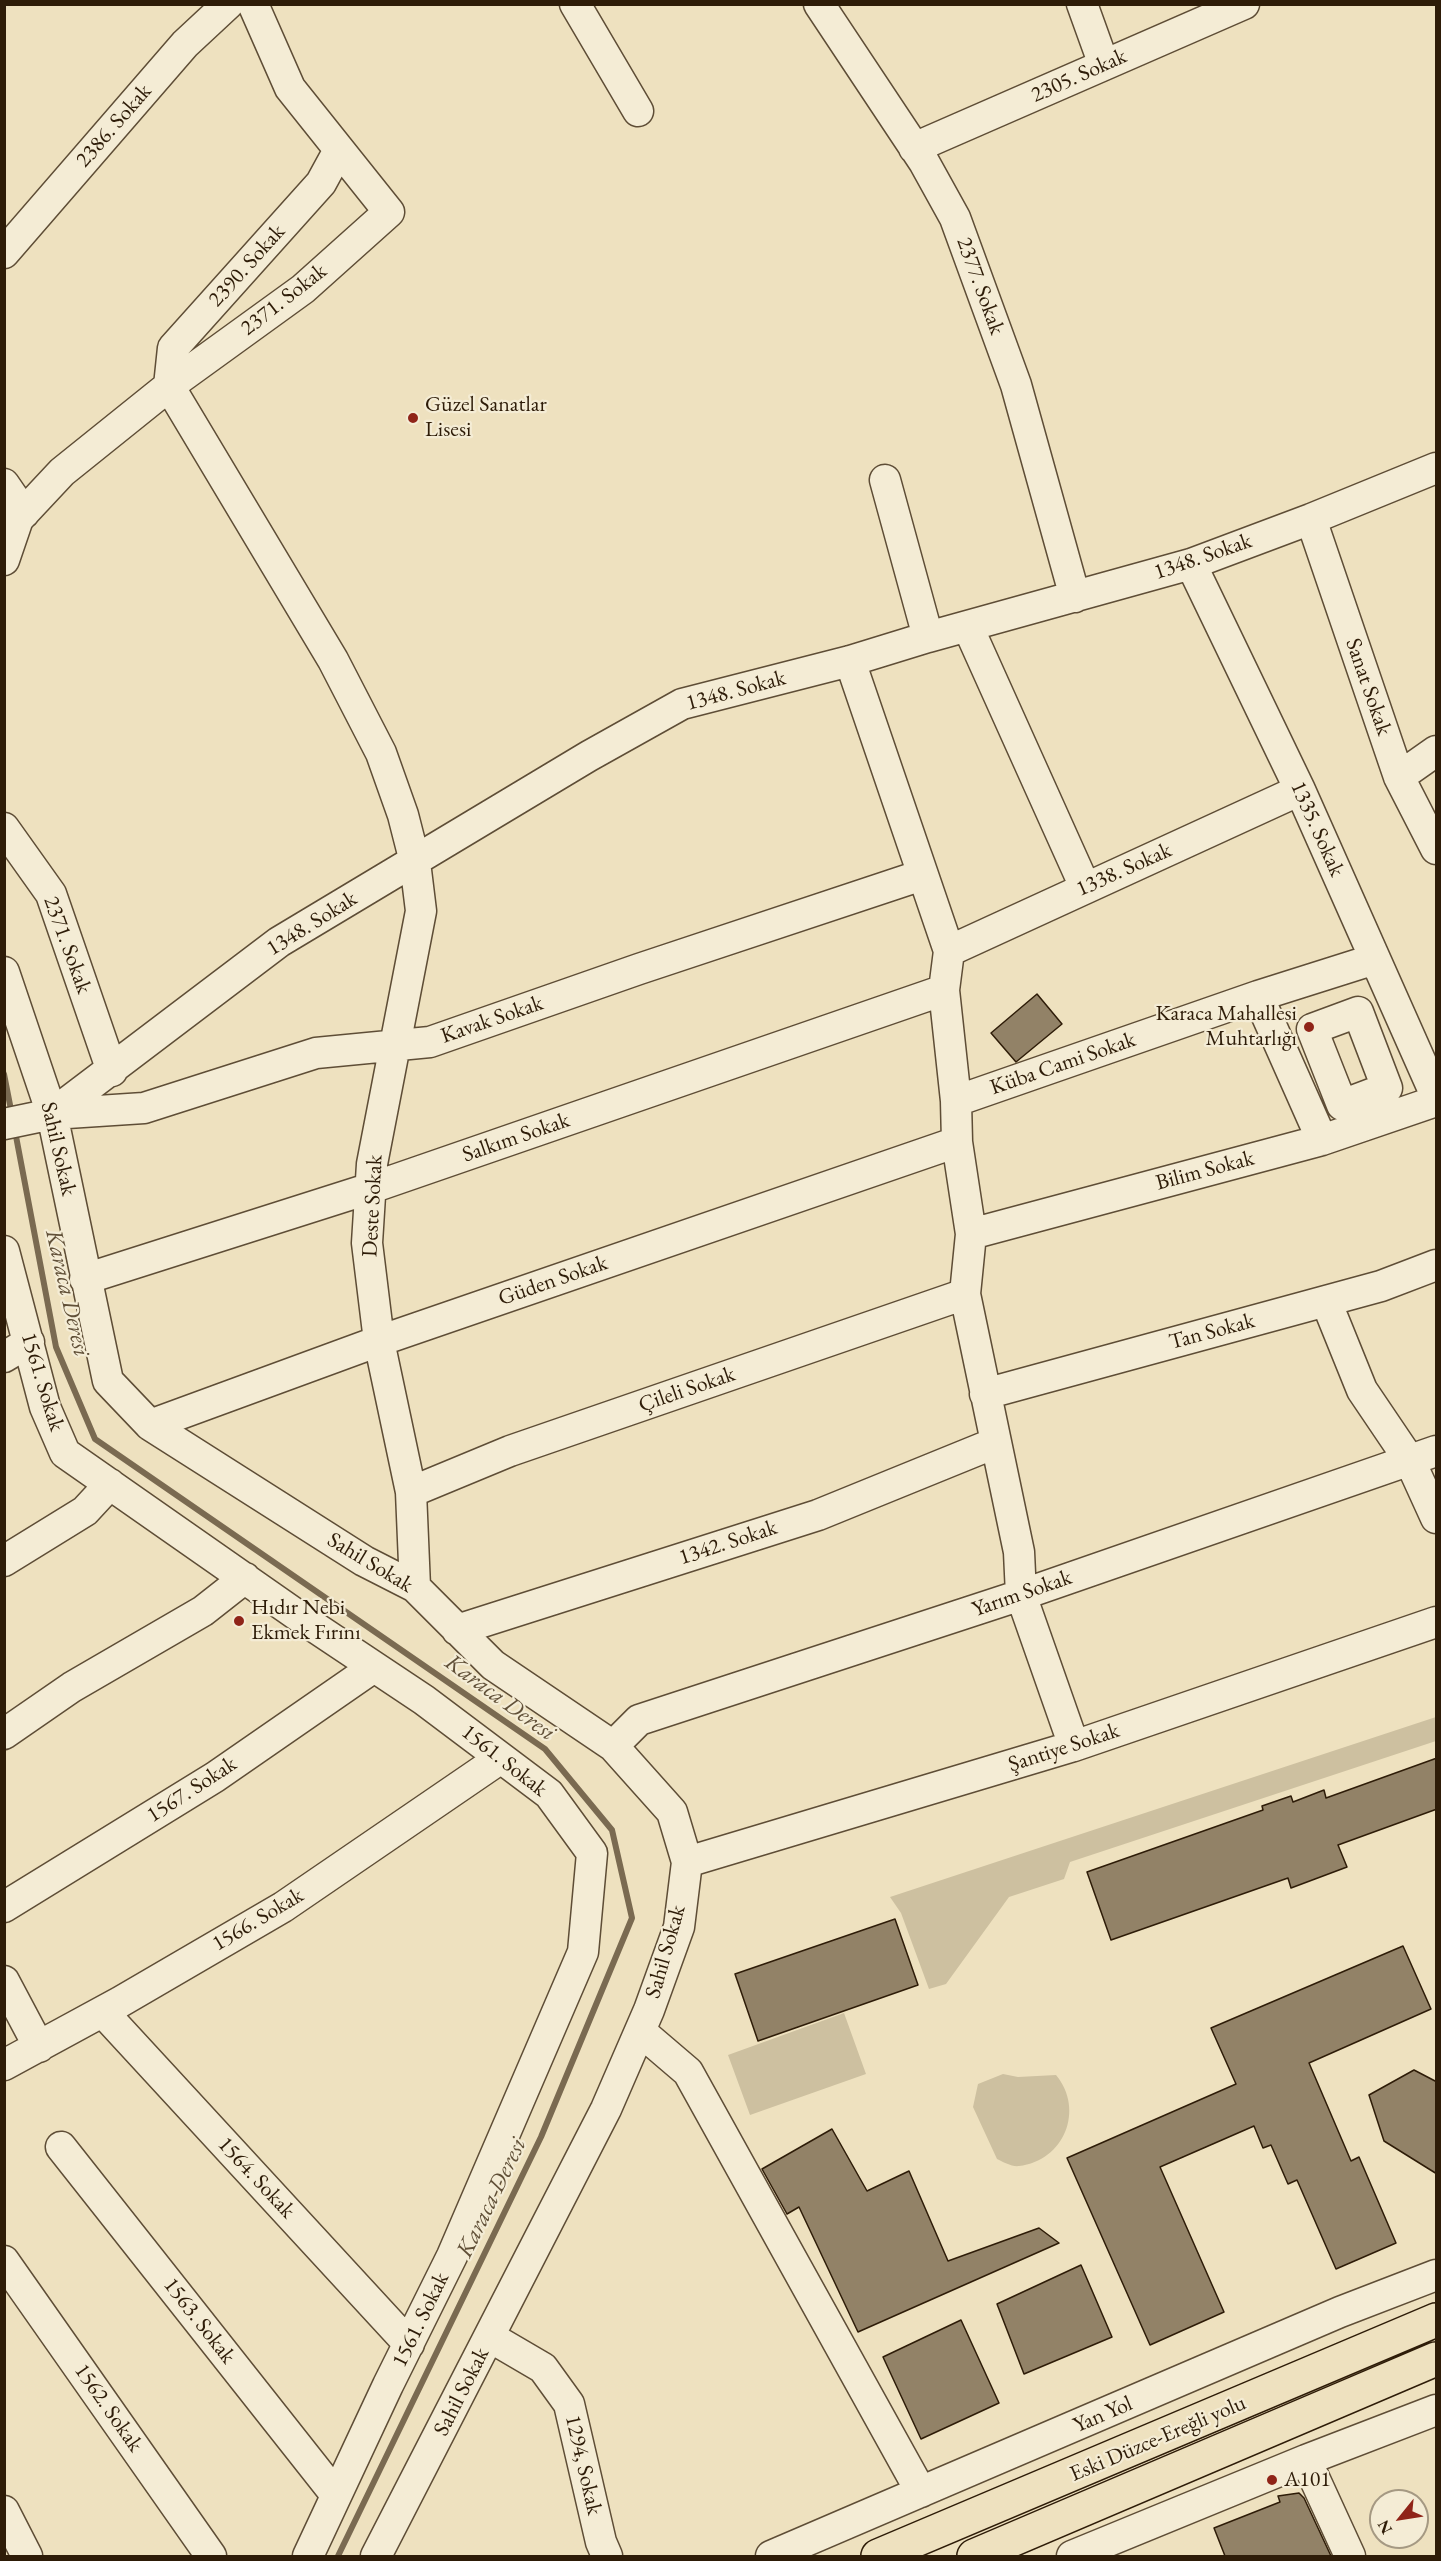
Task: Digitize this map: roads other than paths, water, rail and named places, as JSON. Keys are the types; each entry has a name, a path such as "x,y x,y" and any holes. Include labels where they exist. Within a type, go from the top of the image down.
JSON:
{"main road":[{"name":"Eski Düzce-Ereğli yolu","path":"878,2556 1032,2493 1437,2320"},
{"name":"Eski Düzce-Ereğli yolu","path":"974,2556 1437,2359"}],"street":[{"name":"2386. Sokak","path":"4,253 185,44 228,4"},
{"name":"2371. Sokak","path":"4,560 18,519 62,472 169,386 303,289 389,212 290,88 253,4"},
{"path":"575,4 638,111"},
{"name":"2377. Sokak","path":"819,4 914,148 955,218 1016,385 1074,597"},
{"path":"1082,4 1104,66"},
{"name":"2305. Sokak","path":"914,148 1244,4"},
{"name":"2390. Sokak","path":"169,386 173,348 321,183 339,150"},
{"name":"Deste Sokak","path":"169,386 333,660 376,742 403,816 415,862 421,911 372,1164 367,1243 379,1341 411,1492 415,1587"},
{"name":"1348. Sokak","path":"52,1114 112,1071 279,942 589,756 682,704 850,661 1191,564 1437,468"},
{"path":"885,480 928,637"},
{"path":"4,484 24,513"},
{"name":"Sanat Sokak","path":"1311,519 1399,777 1437,849"},
{"name":"1335. Sokak","path":"1191,564 1300,790 1437,1096"},
{"path":"968,627 1085,887"},
{"path":"850,661 949,951 944,990 956,1101 957,1142 970,1234 965,1294 1019,1552 1021,1595 1074,1746"},
{"path":"1399,777 1437,751"},
{"name":"1338. Sokak","path":"949,951 1300,790"},
{"name":"2371. Sokak","path":"4,828 51,894 112,1071"},
{"name":"Kavak Sokak","path":"4,1124 52,1114 144,1108 316,1053 430,1042 639,969 922,875"},
{"name":"Küba Cami Sokak","path":"956,1101 1258,996 1375,959"},
{"name":"Sahil Sokak","path":"4,972 52,1114 108,1381 150,1425 364,1561 415,1587 493,1665 614,1746 672,1812 687,1862 679,1927 640,2031 606,2109 376,2556"},
{"path":"1316,978 1335,1020"},
{"name":"Salkım Sokak","path":"85,1279 371,1188 944,990"},
{"path":"1258,996 1322,1140"},
{"path":"1358,1012 1372,1047 1387,1088 1367,1110 1342,1105 1312,1029 1358,1012"},
{"path":"1372,1047 1409,1035"},
{"path":"1292,1073 1325,1062"},
{"name":"Bilim Sokak","path":"970,1234 1322,1140 1367,1110 1437,1101"},
{"name":"Güden Sokak","path":"150,1425 379,1341 957,1142"},
{"name":"1561. Sokak","path":"4,1251 16,1350 65,1453 424,1700 549,1794 592,1853 583,1952 452,2256 308,2556"},
{"name":"Tan Sokak","path":"985,1394 1381,1287 1437,1265"},
{"name":"Çileli Sokak","path":"411,1492 510,1451 965,1294"},
{"path":"1326,1301 1362,1390 1423,1456 1437,1518"},
{"name":"1342. Sokak","path":"457,1630 818,1515 995,1443"},
{"name":"Yarım Sokak","path":"614,1746 639,1720 1021,1595 1423,1456"},
{"path":"4,1562 85,1511 110,1484"},
{"path":"4,1734 72,1687 203,1611 245,1578"},
{"name":"Şantiye Sokak","path":"687,1862 1074,1746 1437,1622"},
{"name":"1567. Sokak","path":"4,1907 215,1777 374,1667"},
{"name":"1566. Sokak","path":"4,2065 103,2012 283,1907 501,1758"},
{"path":"4,1981 39,2047"},
{"name":"1564. Sokak","path":"103,2012 409,2344"},
{"path":"640,2031 688,2072 921,2492"},
{"name":"1563. Sokak","path":"61,2147 336,2495"},
{"name":"1562. Sokak","path":"4,2261 211,2556"},
{"name":"Yan Yol","path":"771,2556 1340,2312 1437,2275"},
{"name":"1294, Sokak","path":"490,2337 543,2368 569,2404 601,2542 607,2556"},
{"path":"1072,2556 1296,2464 1437,2410"},
{"path":"1273,2430 1296,2464 1350,2556"},
{"path":"1017,2452 1032,2493"},
{"path":"4,2511 27,2556"}],"waterway":[{"name":"Karaca Deresi","path":"4,1074 12,1115"},
{"name":"Karaca Deresi","path":"15,1131 56,1347 95,1439 545,1749 612,1830 632,1918 541,2137 338,2556"}],"place":[{"name":"Güzel Sanatlar Lisesi","path":"413,418"},
{"name":"Karaca Mahallesi Muhtarlığı","path":"1309,1027"},
{"name":"Hıdır Nebi Ekmek Fırını","path":"239,1621"},
{"name":"A101","path":"1272,2480"}]}
